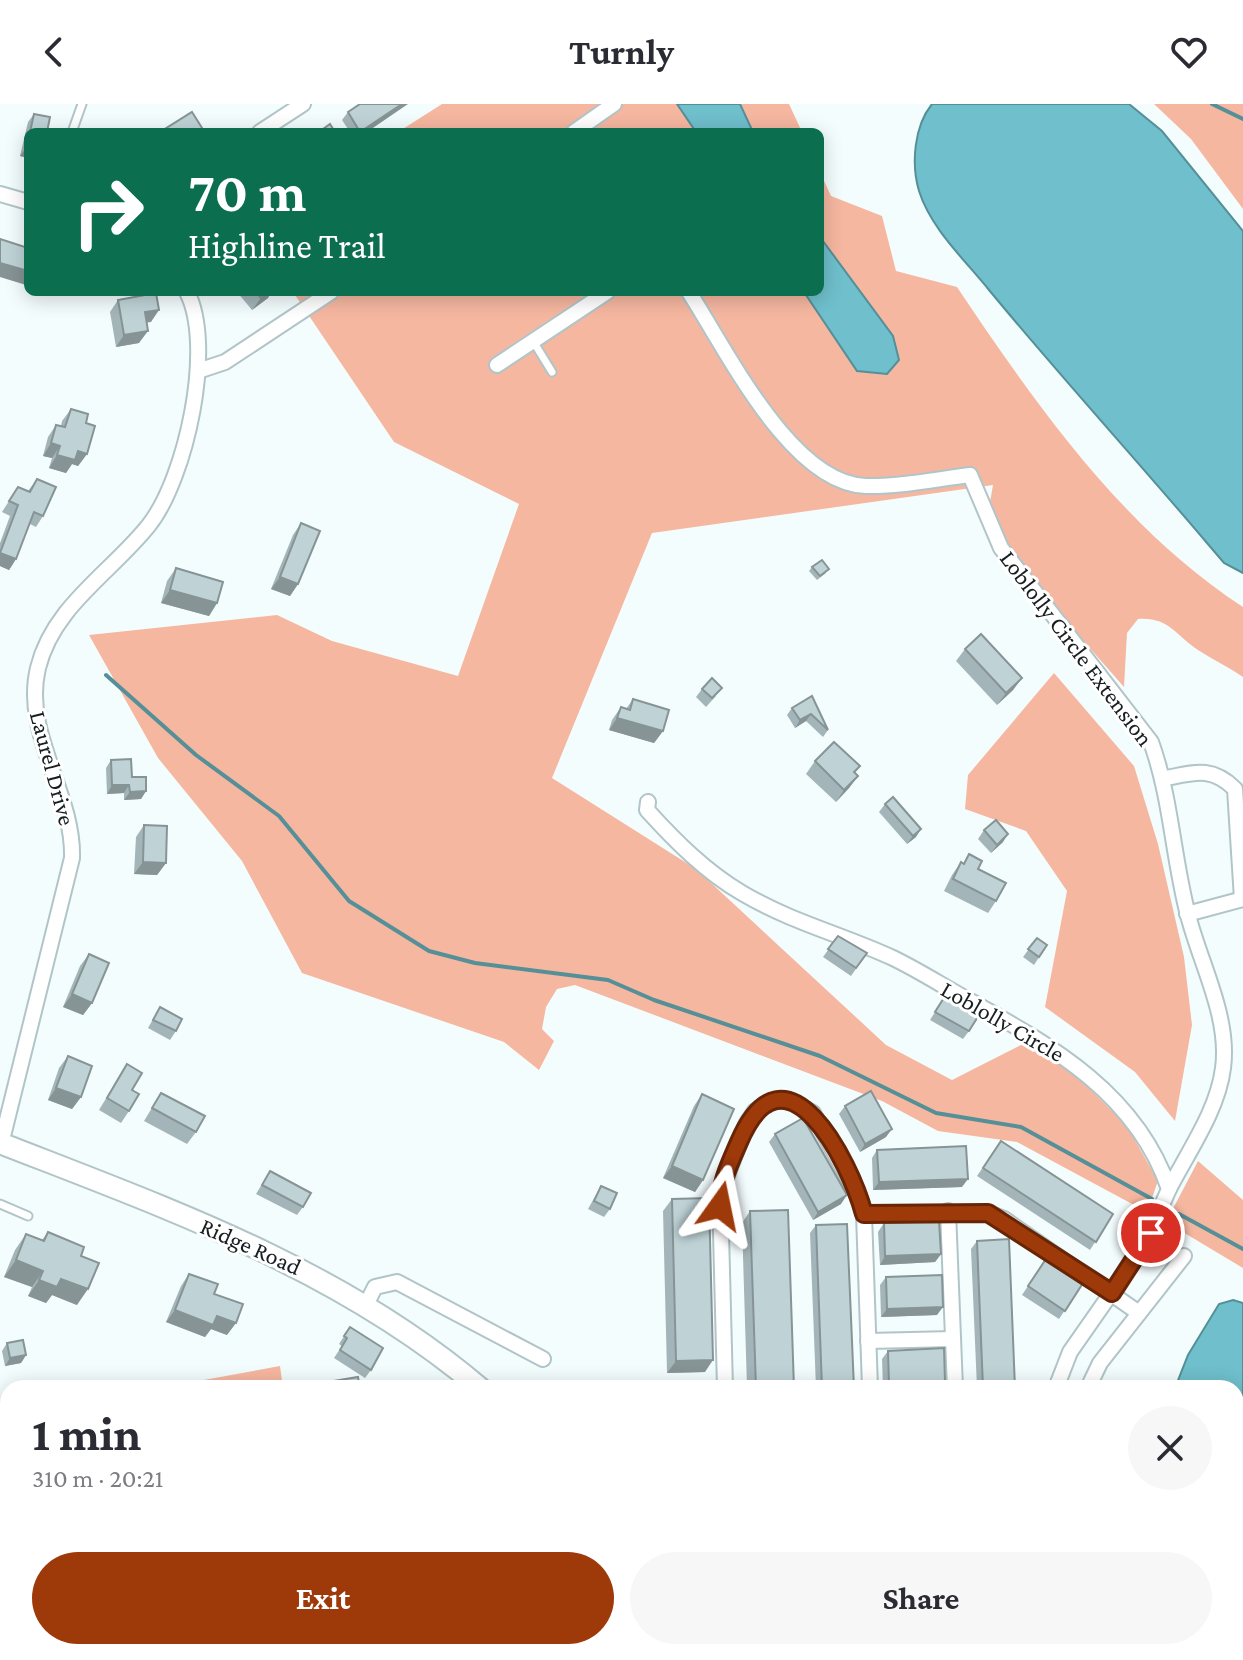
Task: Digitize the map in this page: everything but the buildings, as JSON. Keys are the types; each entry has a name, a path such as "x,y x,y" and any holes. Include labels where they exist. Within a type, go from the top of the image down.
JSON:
{"street":[{"path":"266,128 303,104"},
{"path":"583,128 614,104"},
{"path":"0,194 24,201"},
{"name":"Laurel Drive","path":"1,1144 72,858 69,822 37,715 37,671 51,633 64,614 142,533 162,506 176,471 198,371 199,332 188,296"},
{"path":"198,371 225,362 325,296"},
{"path":"497,365 601,296"},
{"name":"Loblolly Circle Extension","path":"692,296 781,433 811,466 864,486 970,475 1001,548 1141,725 1151,742 1162,779 1187,914 1222,1029 1224,1058 1216,1097 1169,1189"},
{"path":"1162,779 1199,772 1222,775 1235,789 1243,899 1187,914"},
{"name":"Loblolly Circle","path":"648,802 647,810 676,843 739,892 795,922 892,958 1048,1044 1079,1067 1139,1130 1161,1165 1169,1189"},
{"path":"725,1380 720,1194 747,1123 755,1111 775,1101 788,1100 813,1113 860,1200 864,1214 870,1380"},
{"name":"Ridge Road","path":"1,1144 262,1249 366,1305 430,1347 470,1380"},
{"path":"1059,1380 1070,1352 1144,1246 1169,1189"},
{"path":"864,1214 975,1210 1004,1219 1139,1313"},
{"path":"948,1211 955,1380"},
{"path":"1092,1380 1100,1363 1184,1256"},
{"path":"366,1305 375,1287 397,1282 543,1359"},
{"path":"868,1341 953,1339"}],"lane":[{"path":"73,128 82,104"},
{"path":"533,341 552,372"},
{"path":"0,1204 28,1216"}],"shaded area":[{"path":"442,104 789,104 800,128 404,128"},
{"path":"1154,104 1243,104 1243,209 1191,139"},
{"path":"824,181 831,196 882,216 896,271 957,287 1051,420 1120,502 1199,575 1243,607 1243,677 1198,650 1165,624 1138,619 1127,633 1124,687 1015,563 988,513 993,485 652,533 552,778 696,869 886,1045 952,1080 1031,1040 1068,1067 1127,1126 1158,1181 1147,1212 1017,1142 938,1131 882,1101 575,985 557,989 546,1007 542,1029 554,1041 539,1070 504,1042 302,973 242,861 158,758 89,635 277,615 332,641 458,676 519,504 394,442 296,296 824,296"},
{"path":"1054,673 1134,766 1158,844 1184,957 1192,1025 1175,1121 1135,1072 1045,1007 1067,891 1026,831 965,809 968,775"},
{"path":"1198,1161 1243,1200 1243,1268 1166,1222"},
{"path":"280,1366 282,1380 204,1380"}],"water":[{"path":"677,104 740,104 751,128 693,128"},
{"path":"932,104 1129,104 1162,131 1243,231 1243,573 1224,563 940,231 924,205 915,169 918,134"},
{"path":"824,242 893,336 899,360 887,374 857,371 807,296 824,296"},
{"path":"1233,1300 1243,1303 1243,1380 1178,1380 1188,1355 1219,1304"}],"waterway":[{"path":"1212,104 1243,119"},
{"path":"106,675 196,755 279,816 349,901 429,951 475,963 608,980 654,1000 820,1056 936,1113 1021,1127 1152,1199"},
{"path":"1179,1214 1243,1249"}],"route":[{"path":"720,1206 722,1184 747,1123 755,1111 764,1105 788,1100 800,1103 819,1121 860,1200 864,1214 975,1210 988,1213 1004,1219 1112,1293 1151,1233"}]}
